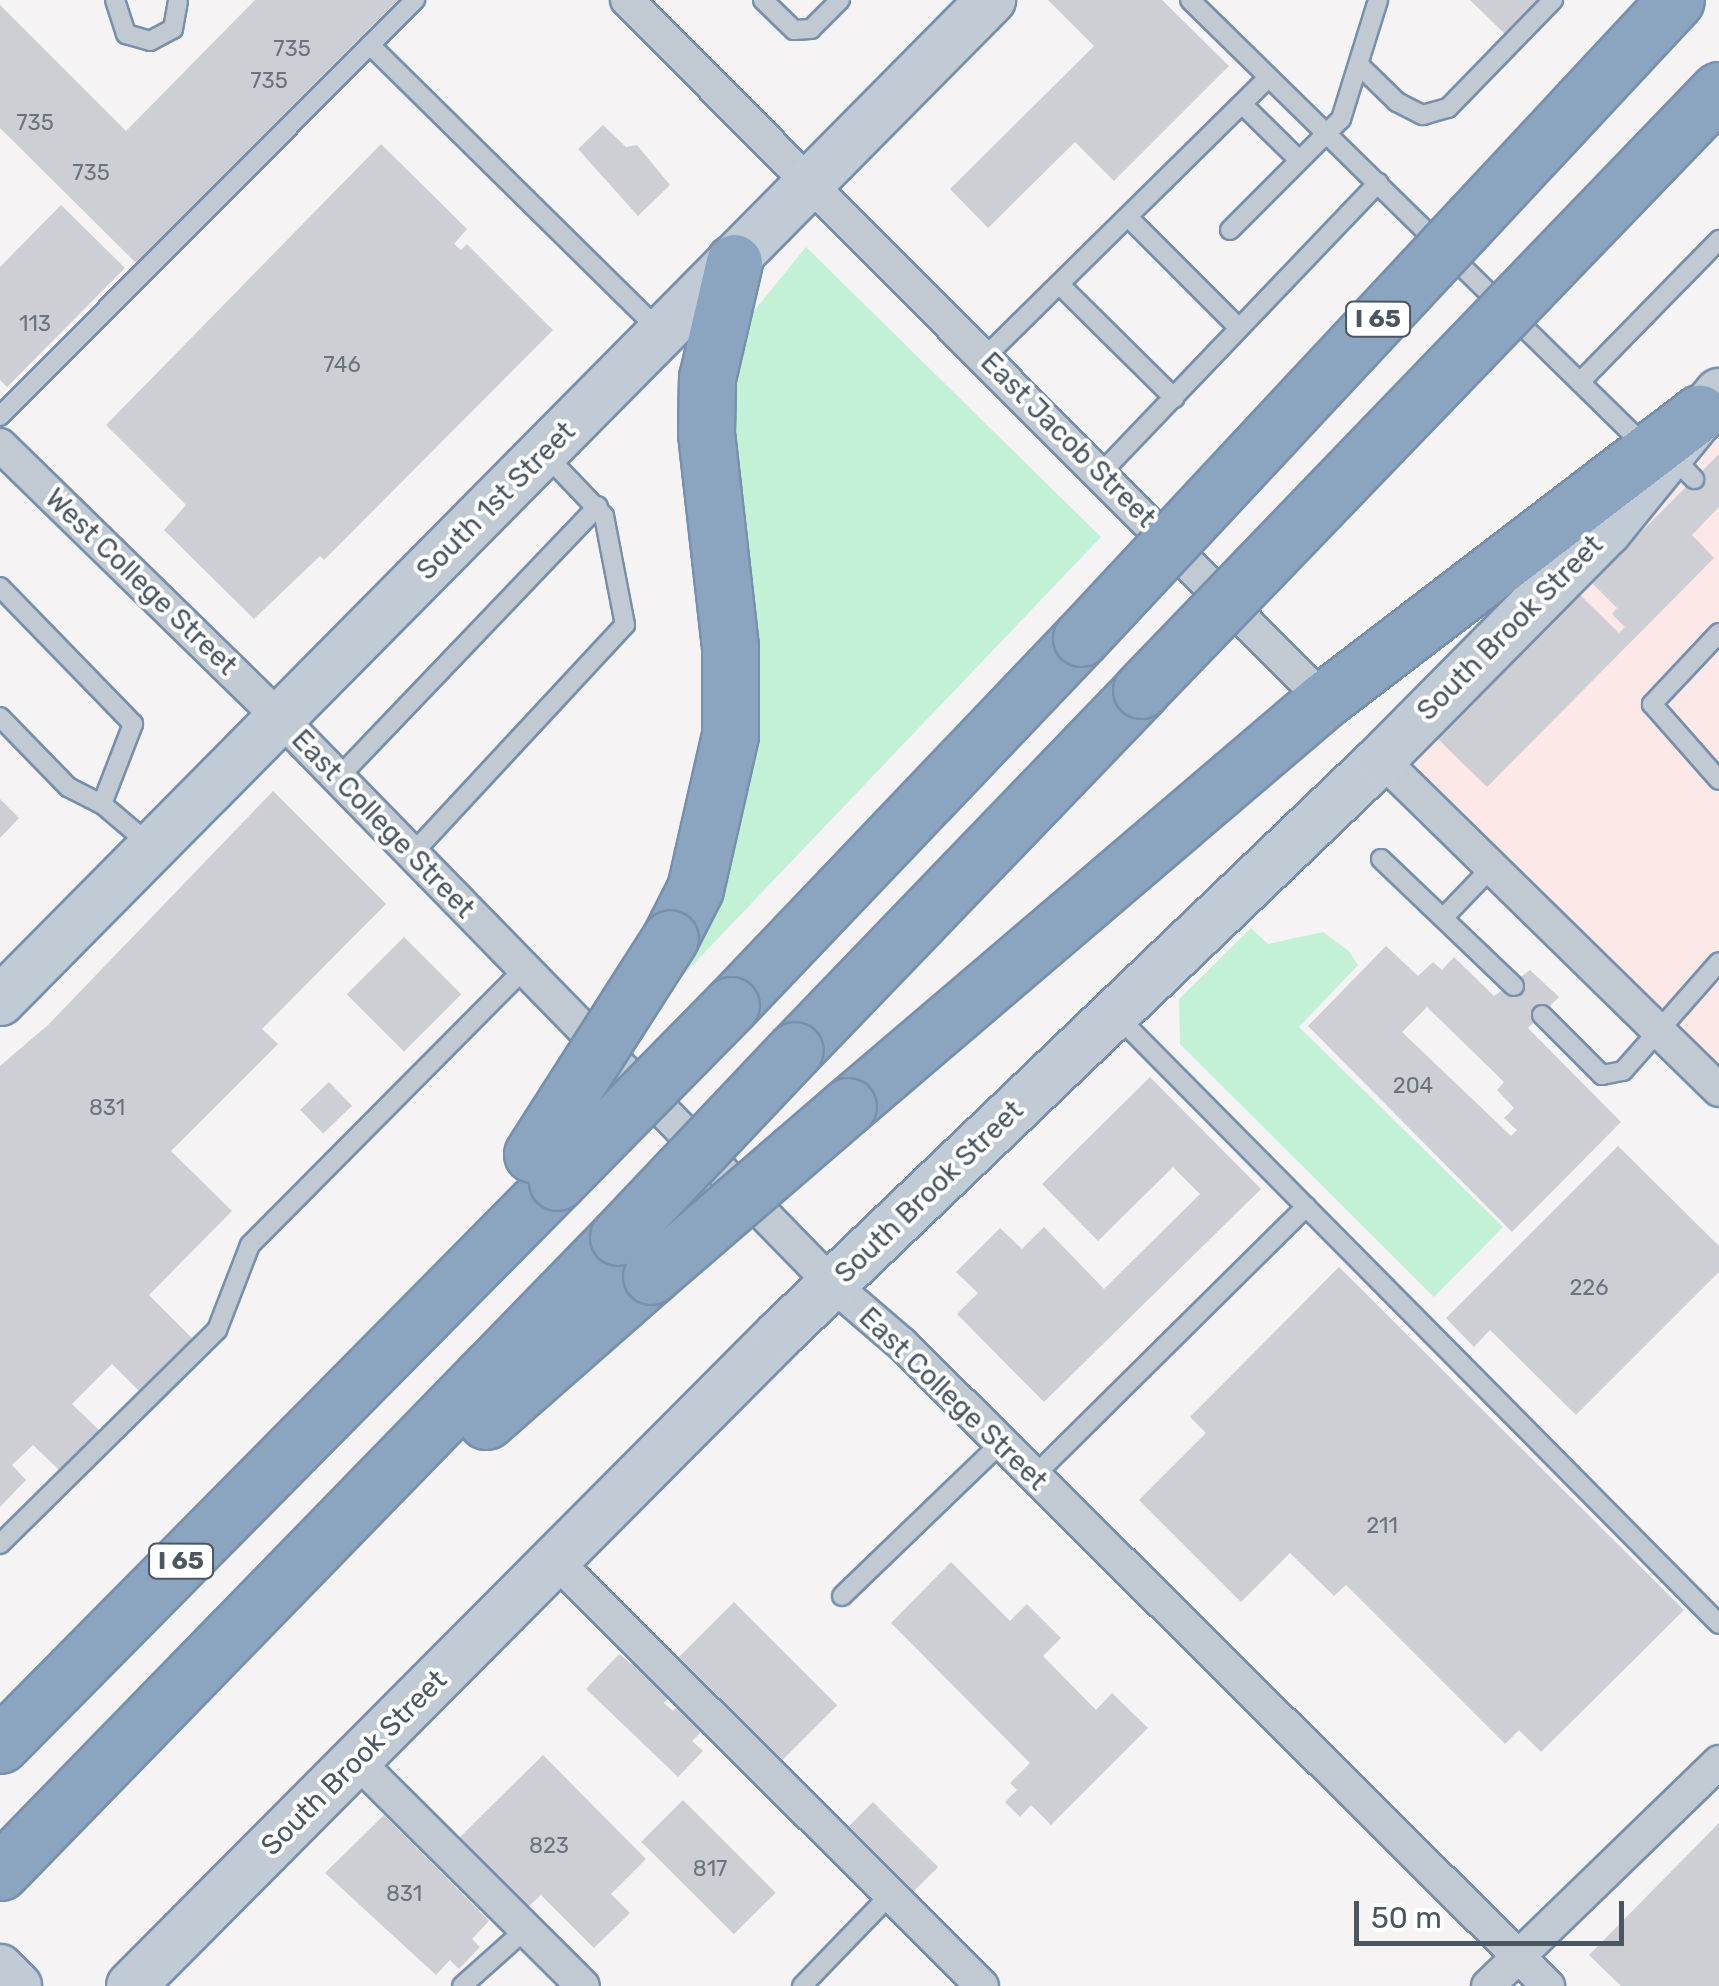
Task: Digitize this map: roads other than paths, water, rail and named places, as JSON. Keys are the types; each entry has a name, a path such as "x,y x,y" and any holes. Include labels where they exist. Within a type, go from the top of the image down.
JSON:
{"highway":[{"name":"I 65","path":"0,1745 364,1378 545,1168 731,1006 1081,638 1676,0"},
{"path":"634,1257 795,1050 1719,90"},
{"path":"545,1168 695,889 730,736 730,646 706,433 710,363 734,262"},
{"path":"0,1872 208,1655 634,1257 848,1106 1324,700 1686,438"}],"street":[{"name":"East Jacob Street","path":"626,0 1102,472 1324,700"},
{"name":"South 1st Street","path":"0,1001 991,0"},
{"name":"South Brook Street","path":"132,1986 832,1284 1381,759 1607,531 1686,438"},
{"name":"West College Street","path":"0,445 282,720"},
{"name":"East College Street","path":"282,720 832,1284 1001,1443 1548,1986"},
{"path":"1381,759 1719,1090"},
{"path":"555,1560 982,1986"},
{"path":"356,1760 583,1986"},
{"path":"1488,1986 1719,1762"},
{"path":"0,1969 17,1986"}],"lane":[{"path":"115,0 126,34 150,41 172,29 178,0"},
{"path":"0,416 414,0"},
{"path":"764,0 794,30 811,29 840,0"},
{"path":"1190,0 1580,382 1686,438"},
{"path":"1230,230 1341,119 1378,0"},
{"path":"1360,65 1397,102 1423,115 1448,108 1552,0"},
{"path":"370,45 663,334"},
{"path":"985,358 1268,78"},
{"path":"1242,104 1299,160"},
{"path":"1102,472 1378,184"},
{"path":"1128,217 1238,328"},
{"path":"1580,382 1719,240"},
{"path":"1060,285 1174,398"},
{"path":"412,854 621,634 621,576 598,506 544,452"},
{"path":"338,778 598,506"},
{"path":"0,587 133,724 102,804"},
{"path":"1718,777 1652,704 1719,633"},
{"path":"0,717 68,787 102,804 154,848"},
{"path":"1381,860 1514,986"},
{"path":"1444,917 1492,867"},
{"path":"1542,1014 1602,1075 1623,1071 1719,962"},
{"path":"0,1544 217,1330 250,1245 524,969"},
{"path":"1115,1014 1719,1624"},
{"path":"1034,1476 1306,1207"},
{"path":"842,1596 1001,1443"},
{"path":"802,1986 890,1894"},
{"path":"462,1986 526,1929"}]}
